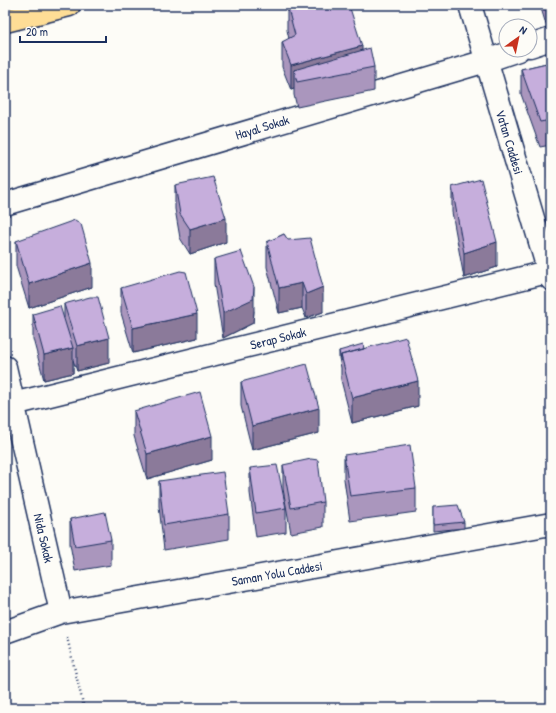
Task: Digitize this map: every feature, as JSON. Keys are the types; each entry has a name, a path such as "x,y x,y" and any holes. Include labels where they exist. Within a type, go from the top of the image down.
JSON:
{"main road":[{"path":"5,21 69,5"}],"street":[{"name":"Vatan Caddesi","path":"470,5 550,274"},
{"path":"538,43 551,39"},
{"name":"Hayal Sokak","path":"5,204 498,57"},
{"name":"Serap Sokak","path":"9,405 550,274"},
{"name":"Nida Sokak","path":"5,367 9,405 62,612"},
{"name":"Saman Yolu Caddesi","path":"5,632 62,612 551,524"}],"path":[{"path":"62,612 84,708"}],"building":[{"path":"287,5 349,5 362,46 291,65 282,42 295,35"},
{"path":"370,48 374,67 297,82 294,70"},
{"path":"551,62 551,120 540,122 521,69"},
{"path":"551,152 551,161 548,153"},
{"path":"213,177 226,218 190,229 180,214 175,185"},
{"path":"481,179 497,242 464,253 452,187"},
{"path":"75,220 81,224 92,263 29,284 16,241"},
{"path":"284,234 288,240 310,238 323,287 306,294 302,283 279,288 267,242"},
{"path":"241,251 254,287 253,299 223,313 214,259"},
{"path":"180,271 186,272 197,314 133,328 121,288"},
{"path":"90,297 98,297 109,338 77,346 64,304"},
{"path":"60,306 73,348 44,355 33,314"},
{"path":"406,337 418,381 352,398 341,355"},
{"path":"363,344 364,349 341,355 341,361 339,351"},
{"path":"307,364 319,408 252,426 241,382"},
{"path":"200,392 212,436 147,454 134,411"},
{"path":"410,445 416,488 350,496 344,455"},
{"path":"311,459 318,460 323,502 291,508 283,465"},
{"path":"277,465 286,508 256,513 250,468"},
{"path":"223,472 229,514 164,525 159,481"},
{"path":"458,505 464,522 433,525 433,507"},
{"path":"105,512 111,540 75,546 70,519"}]}
